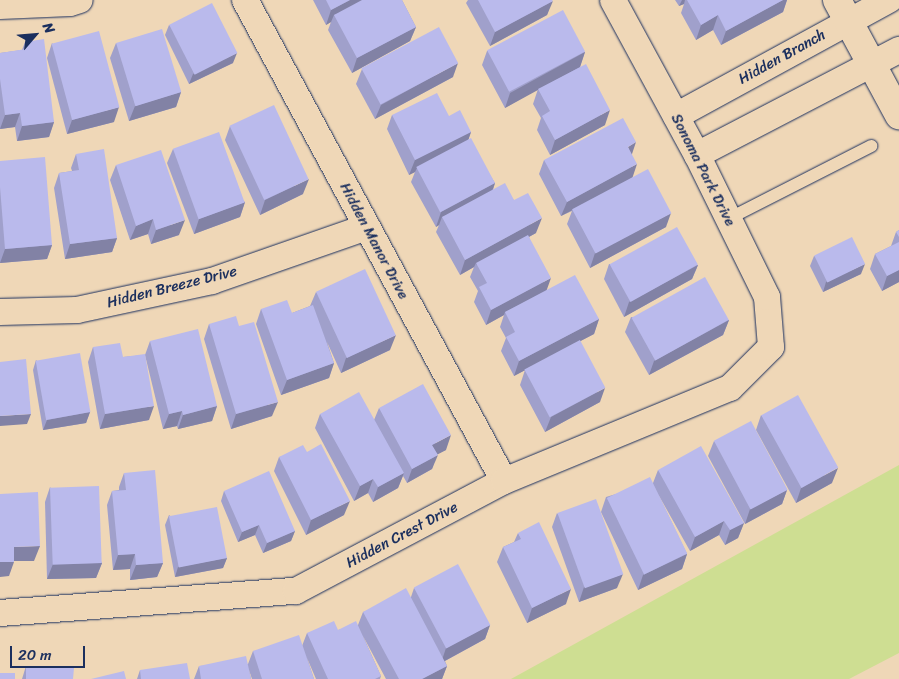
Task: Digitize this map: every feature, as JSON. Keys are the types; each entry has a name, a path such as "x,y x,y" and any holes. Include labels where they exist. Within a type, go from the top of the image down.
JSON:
{"street":[{"path":"0,6 70,3 80,0"},
{"name":"Hidden Manor Drive","path":"245,0 504,481"},
{"name":"Sonoma Park Drive","path":"613,0 697,155 767,297 771,347"},
{"name":"Hidden Branch","path":"676,116 843,10 889,0"},
{"path":"843,10 899,115"},
{"path":"697,155 899,50"},
{"name":"Hidden Breeze Drive","path":"0,312 77,310 212,281 367,228"},
{"name":"Hidden Crest Drive","path":"0,613 296,591 504,481 730,388 771,347"}],"lane":[{"path":"728,219 871,146"}],"green space":[{"path":"899,465 899,653 849,679 511,679"}],"building":[{"path":"326,0 350,0 331,10"},
{"path":"362,0 402,0 416,27 357,58 334,15"},
{"path":"478,0 552,0 553,1 495,32"},
{"path":"687,0 783,0 726,31 718,15 701,25"},
{"path":"212,3 237,53 195,75 169,25"},
{"path":"563,10 585,51 509,92 487,50"},
{"path":"439,27 458,63 381,105 361,68"},
{"path":"162,29 181,92 135,106 116,43"},
{"path":"99,31 119,107 72,120 52,44"},
{"path":"44,39 54,122 22,126 20,113 5,115 0,79 0,53 26,49 25,42"},
{"path":"586,64 610,110 555,140 542,116 550,111 538,89"},
{"path":"437,93 449,116 460,110 471,132 415,160 392,115"},
{"path":"274,105 309,179 264,200 230,126"},
{"path":"623,118 636,142 628,147 637,164 567,202 544,160"},
{"path":"219,132 245,202 199,219 173,149"},
{"path":"471,138 495,183 440,212 416,167"},
{"path":"104,149 117,238 70,244 59,173 79,170 76,154"},
{"path":"161,150 185,220 156,230 153,219 136,226 116,165"},
{"path":"45,157 52,245 5,249 0,161"},
{"path":"648,169 671,213 596,254 572,209"},
{"path":"505,183 514,200 528,193 542,218 465,260 442,217"},
{"path":"677,227 698,265 631,302 610,264"},
{"path":"528,235 551,278 491,310 479,287 487,283 476,263"},
{"path":"852,237 865,264 827,282 814,255"},
{"path":"899,242 899,270 887,276 875,254"},
{"path":"365,269 396,335 347,358 316,292"},
{"path":"575,275 599,319 519,361 506,337 515,332 505,312"},
{"path":"705,277 729,320 655,361 632,318"},
{"path":"287,300 292,313 313,305 334,363 287,380 261,309"},
{"path":"236,316 239,326 254,322 278,402 236,414 209,324"},
{"path":"198,329 217,406 183,415 182,411 169,414 150,341"},
{"path":"580,340 605,388 550,417 524,370"},
{"path":"120,343 123,357 145,354 154,406 105,414 93,347"},
{"path":"80,353 90,412 46,420 36,361"},
{"path":"26,359 31,414 0,416 0,362"},
{"path":"423,384 451,435 432,445 438,455 412,469 379,408"},
{"path":"359,392 404,473 378,487 373,479 360,486 320,414"},
{"path":"798,395 838,468 802,488 761,415"},
{"path":"751,421 788,490 751,510 714,441"},
{"path":"321,444 350,501 311,520 279,457 303,445 307,452"},
{"path":"701,446 744,523 730,530 724,521 695,537 658,470"},
{"path":"155,470 163,563 136,565 135,554 118,555 112,491 126,490 124,473"},
{"path":"269,471 295,531 267,543 259,525 242,532 224,491"},
{"path":"650,477 687,553 644,574 607,498"},
{"path":"99,486 102,563 53,565 50,488"},
{"path":"38,492 40,546 14,547 14,562 0,562 0,494"},
{"path":"596,499 623,574 585,588 557,513"},
{"path":"217,507 227,558 179,567 169,516"},
{"path":"539,522 571,589 532,608 503,547 521,539 518,533"},
{"path":"458,564 490,625 446,648 414,587"},
{"path":"406,588 447,666 422,679 399,679 363,612"},
{"path":"334,621 338,630 356,621 381,676 375,679 328,679 307,633"},
{"path":"299,635 314,679 262,679 253,651"},
{"path":"246,656 251,679 201,679 199,666"},
{"path":"187,663 190,679 141,679 140,670"},
{"path":"26,666 74,668 73,679 26,679"},
{"path":"124,671 126,679 91,679"},
{"path":"0,673 15,673 15,679 0,679"}]}
